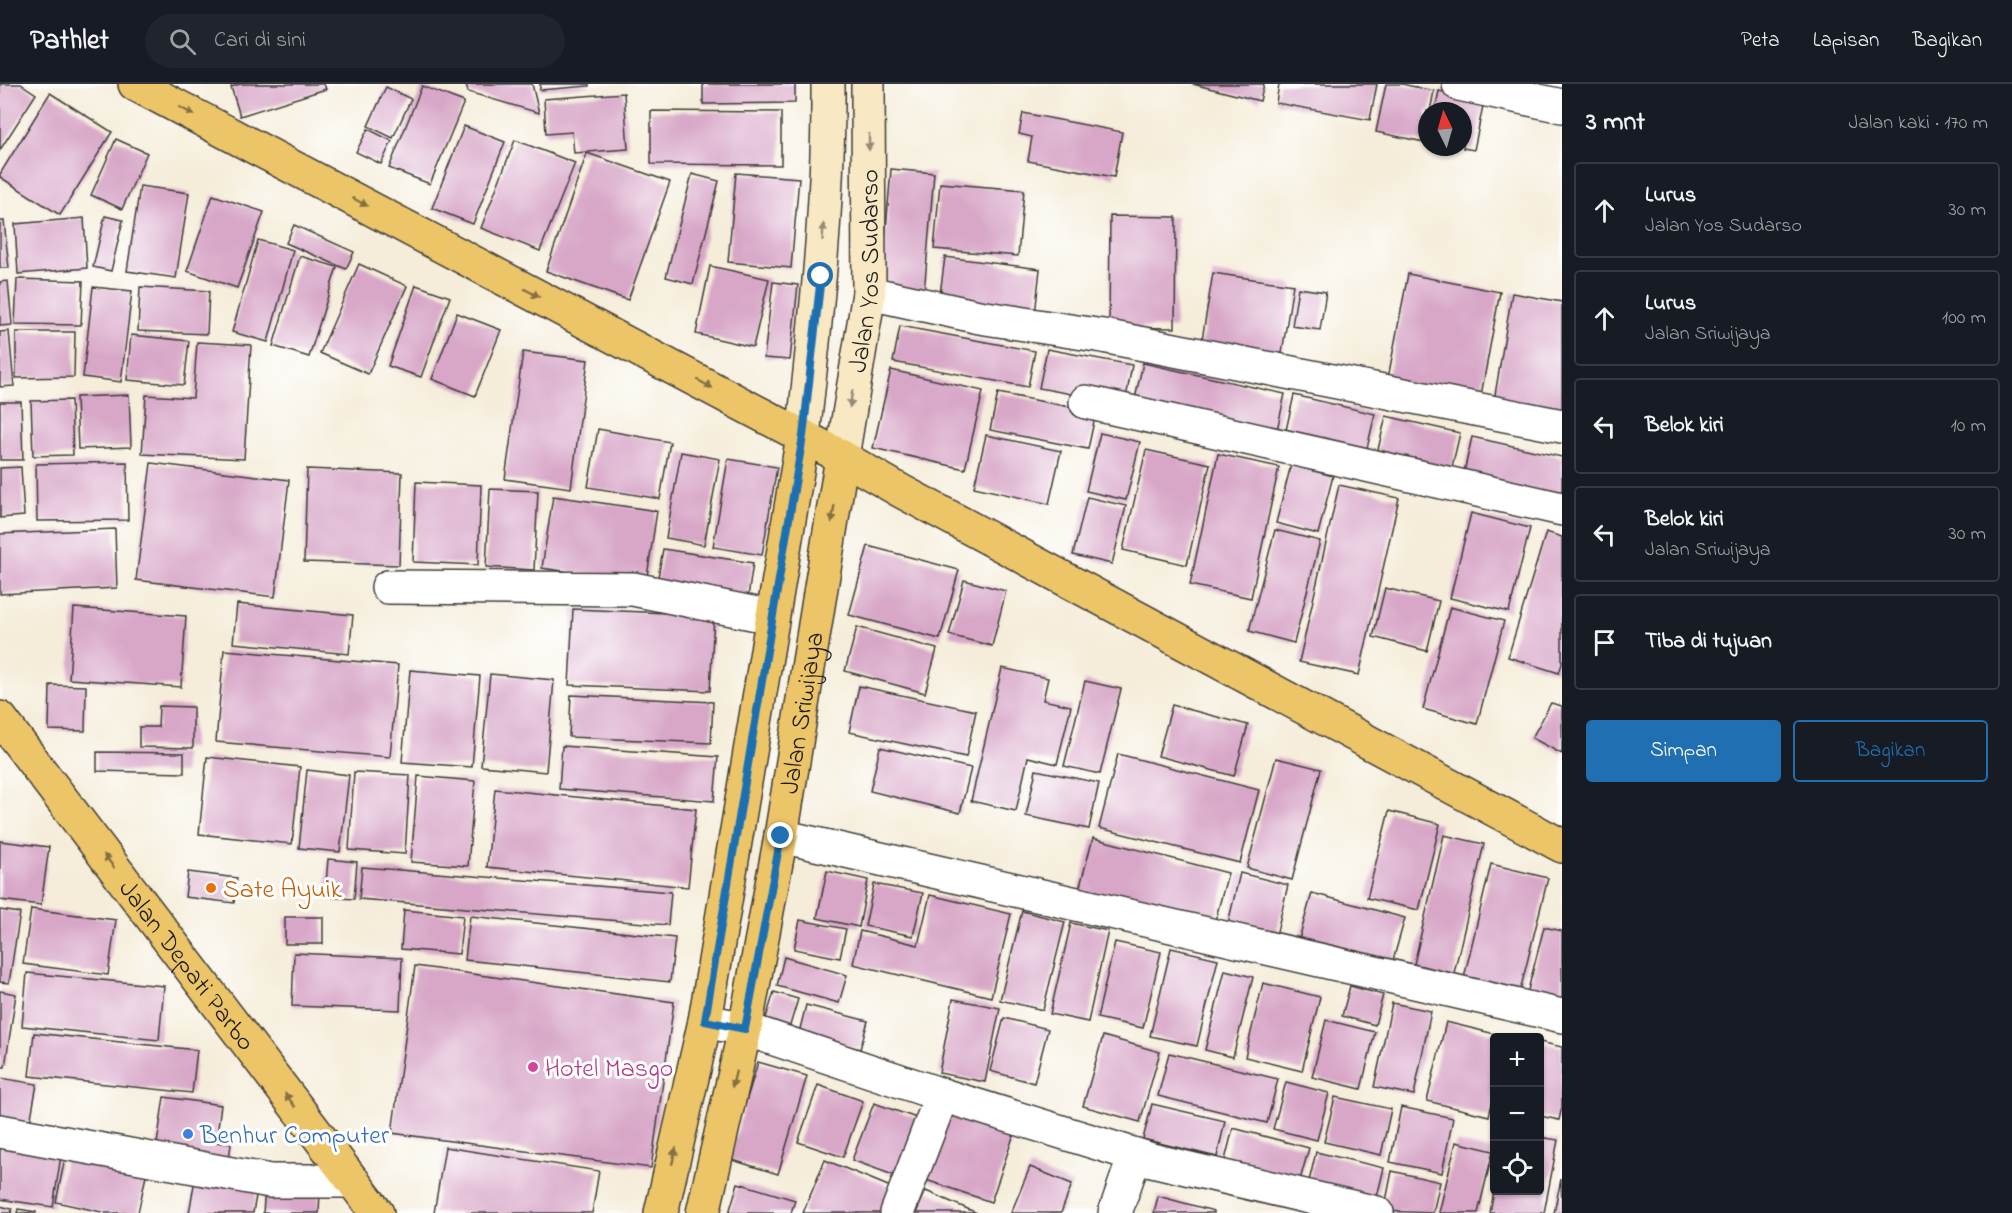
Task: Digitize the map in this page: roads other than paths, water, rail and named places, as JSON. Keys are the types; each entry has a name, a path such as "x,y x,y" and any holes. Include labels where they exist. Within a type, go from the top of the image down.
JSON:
{"main road":[{"path":"135,84 803,436 1562,846"},
{"name":"Jalan Yos Sudarso","path":"803,436 821,276 829,117 828,84"},
{"name":"Jalan Yos Sudarso","path":"842,457 869,293 868,84"},
{"name":"Jalan Sriwijaya","path":"661,1213 705,1021 803,436"},
{"name":"Jalan Sriwijaya","path":"703,1213 745,1029 781,836 842,457"},
{"name":"Jalan Depati Parbo","path":"0,718 377,1213"}],"street":[{"path":"1459,84 1562,106"},
{"path":"869,293 979,316 1103,336 1562,426"},
{"path":"1086,402 1562,509"},
{"path":"388,587 633,589 772,617"},
{"path":"781,836 1562,1016"},
{"path":"705,1021 745,1029 942,1095 1152,1160 1377,1213"},
{"path":"897,1213 942,1095"},
{"path":"0,1131 270,1181 353,1181"},
{"path":"1115,1213 1135,1155"}],"place":[{"name":"Sate Ayuik","path":"211,888"},
{"name":"Hotel Masgo","path":"533,1067"},
{"name":"Benhur Computer","path":"188,1134"}]}
